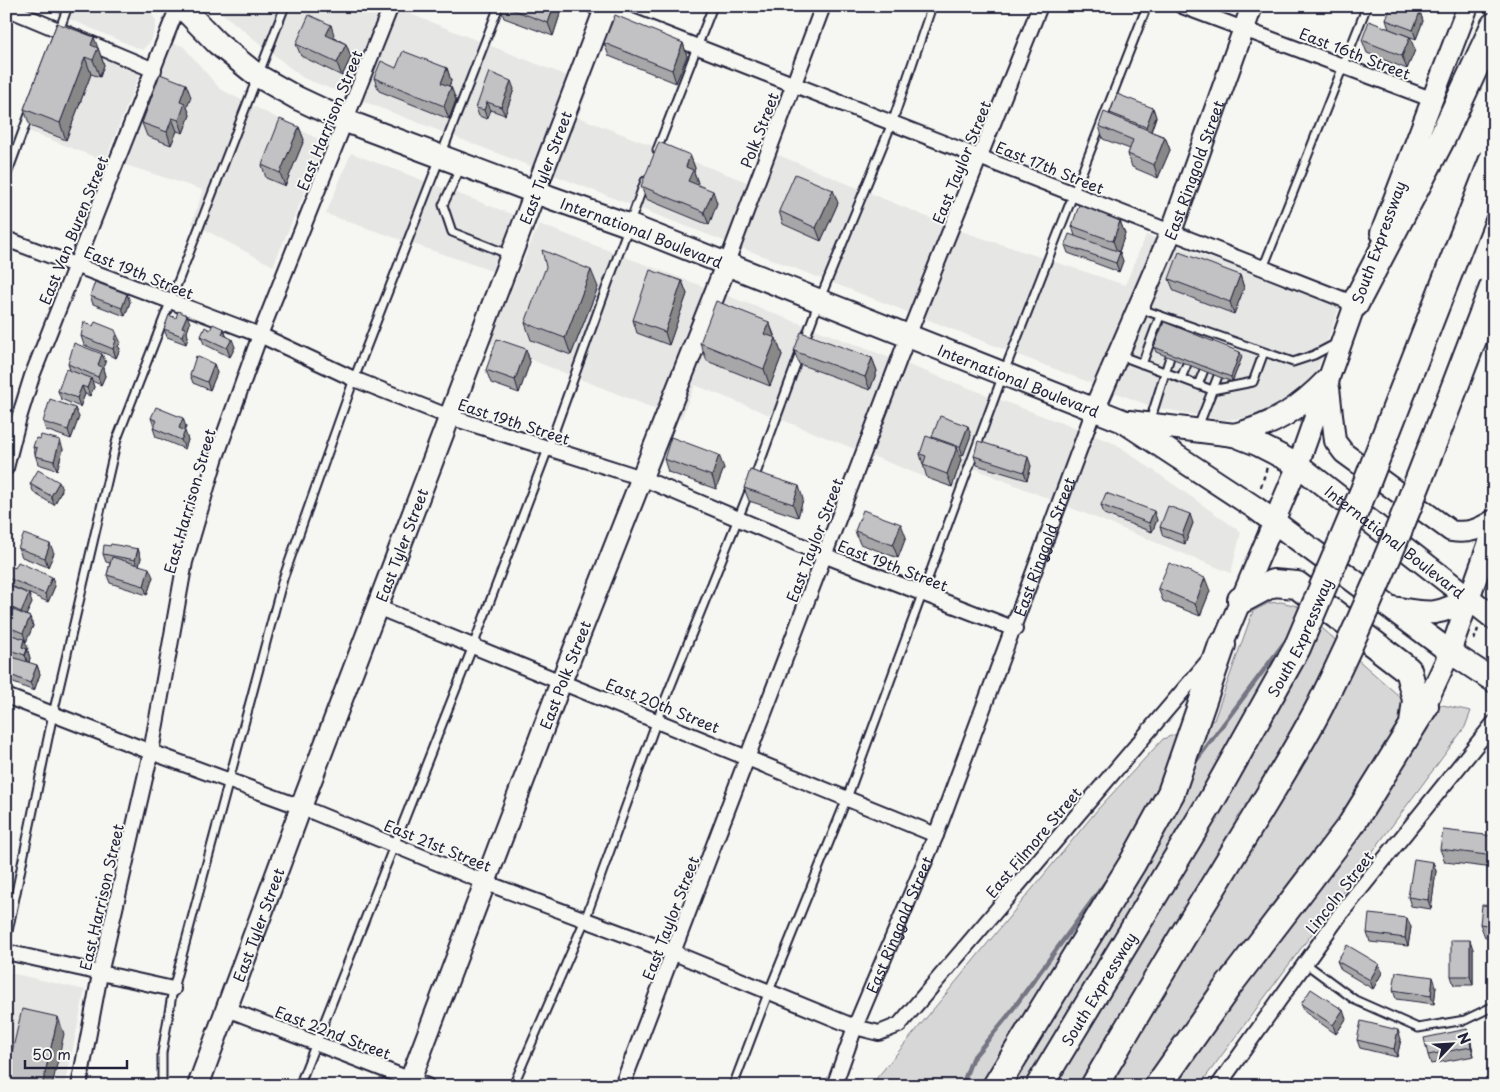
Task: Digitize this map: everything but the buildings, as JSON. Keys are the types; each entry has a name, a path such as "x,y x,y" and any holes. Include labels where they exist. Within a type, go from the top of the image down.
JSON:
{"highway":[{"path":"1355,304 1443,136 1494,26"},
{"name":"South Expressway","path":"1039,1086 1210,803 1297,648 1364,490 1494,157"},
{"path":"1094,1086 1319,708 1350,642 1417,483 1494,285"},
{"path":"1158,1086 1229,985 1350,825 1418,710 1408,670 1297,585 1273,583 1241,600"},
{"path":"996,1086 1132,864 1166,801 1222,645"}],"main road":[{"name":"International Boulevard","path":"179,6 217,43 258,76 297,98 346,121 628,225 1124,421 1234,435 1257,444 1298,466 1468,598 1486,624"},
{"path":"1234,435 1260,428 1288,414 1308,400 1328,379"},
{"name":"International Boulevard","path":"1124,421 1273,521 1450,652 1494,681"},
{"path":"1390,608 1434,612 1447,611 1468,598"}],"street":[{"name":"East Van Buren Street","path":"6,468 32,376 179,6"},
{"name":"East Harrison Street","path":"79,1086 100,974 151,752 185,562 215,460 260,336 392,6"},
{"name":"Polk Street","path":"726,265 823,6"},
{"name":"East Taylor Street","path":"622,1086 826,556 908,336 1040,6"},
{"name":"East 16th Street","path":"1182,6 1431,99"},
{"name":"East Ringgold Street","path":"834,1086 855,1027 936,835 1015,628 1094,410 1171,232 1252,6"},
{"name":"South Expressway","path":"1222,645 1273,521 1298,466 1355,304 1431,99 1468,6"},
{"path":"6,8 58,35 154,70"},
{"name":"East 17th Street","path":"601,8 794,86 1355,304"},
{"name":"East Tyler Street","path":"198,1086 301,807 535,192 601,8"},
{"name":"East 19th Street","path":"6,238 260,336 354,379 450,417 642,478 826,556 1015,628"},
{"name":"East Polk Street","path":"415,1084 484,882 726,265"},
{"path":"1328,379 1334,441 1344,453 1452,531 1466,533 1479,529 1494,520"},
{"path":"1418,710 1450,652 1494,528"},
{"name":"East 20th Street","path":"377,607 936,835"},
{"name":"East Filmore Street","path":"855,1027 879,1033 899,1026 1222,645"},
{"name":"East 21st Street","path":"6,696 301,807 484,882 674,953 855,1027"},
{"name":"Lincoln Street","path":"1218,1086 1341,913 1494,724"},
{"path":"6,952 173,989"},
{"name":"East 22nd Street","path":"227,1009 415,1084"}],"lane":[{"path":"58,35 68,6"},
{"path":"6,942 53,714 117,439 285,6"},
{"path":"162,1086 162,1053 173,989 283,579 354,379 499,6"},
{"path":"654,158 713,6"},
{"path":"513,1086 585,920 657,720 739,520 819,301 892,123 932,6"},
{"path":"733,1086 847,798 1004,372 1147,6"},
{"path":"1263,268 1367,6"},
{"path":"6,178 33,104"},
{"path":"462,165 444,205 452,232 511,255"},
{"path":"299,1086 473,646 548,448 647,176"},
{"path":"1138,308 1293,362 1314,355 1342,340"},
{"path":"1142,364 1160,316"},
{"path":"1179,332 1182,323"},
{"path":"1197,339 1200,330"},
{"path":"1213,345 1217,336"},
{"path":"1228,351 1231,340"},
{"path":"1118,354 1212,390 1253,382 1264,352"},
{"path":"1149,424 1170,357"},
{"path":"1181,378 1187,364"},
{"path":"1198,384 1204,370"},
{"path":"1197,429 1218,376"},
{"path":"1305,963 1355,1000 1418,1028 1465,1020 1494,1006"}],"path":[{"path":"1261,487 1267,465"},
{"path":"1474,640 1486,624"}],"shaded area":[{"path":"39,6 147,6 156,21 155,29 151,41 142,50"},
{"path":"213,6 390,6 590,85 578,117 765,189 776,154 961,231 1125,285 1146,235 1340,305 1314,379 1282,408 1256,417 1223,420 1153,407 303,78"},
{"path":"62,42 140,73 105,161 28,131"},
{"path":"176,44 183,46 220,89 326,143 273,266 192,223 203,190 126,165 168,46"},
{"path":"351,153 514,215 510,237 495,272 326,214"},
{"path":"539,224 1116,444 1241,532 1231,573 966,465 955,489 695,385 681,419 489,343"},
{"path":"1281,602 1297,606 1399,696 1471,711 1465,727 1199,1086 873,1086 876,1079 1098,809 1163,739 1214,720 1253,611 1269,603"},
{"path":"6,972 85,990 65,1086 6,1086"}],"waterway":[{"path":"1193,765 1290,635"},
{"path":"962,1086 972,1059 1007,1017 1108,879"}]}
